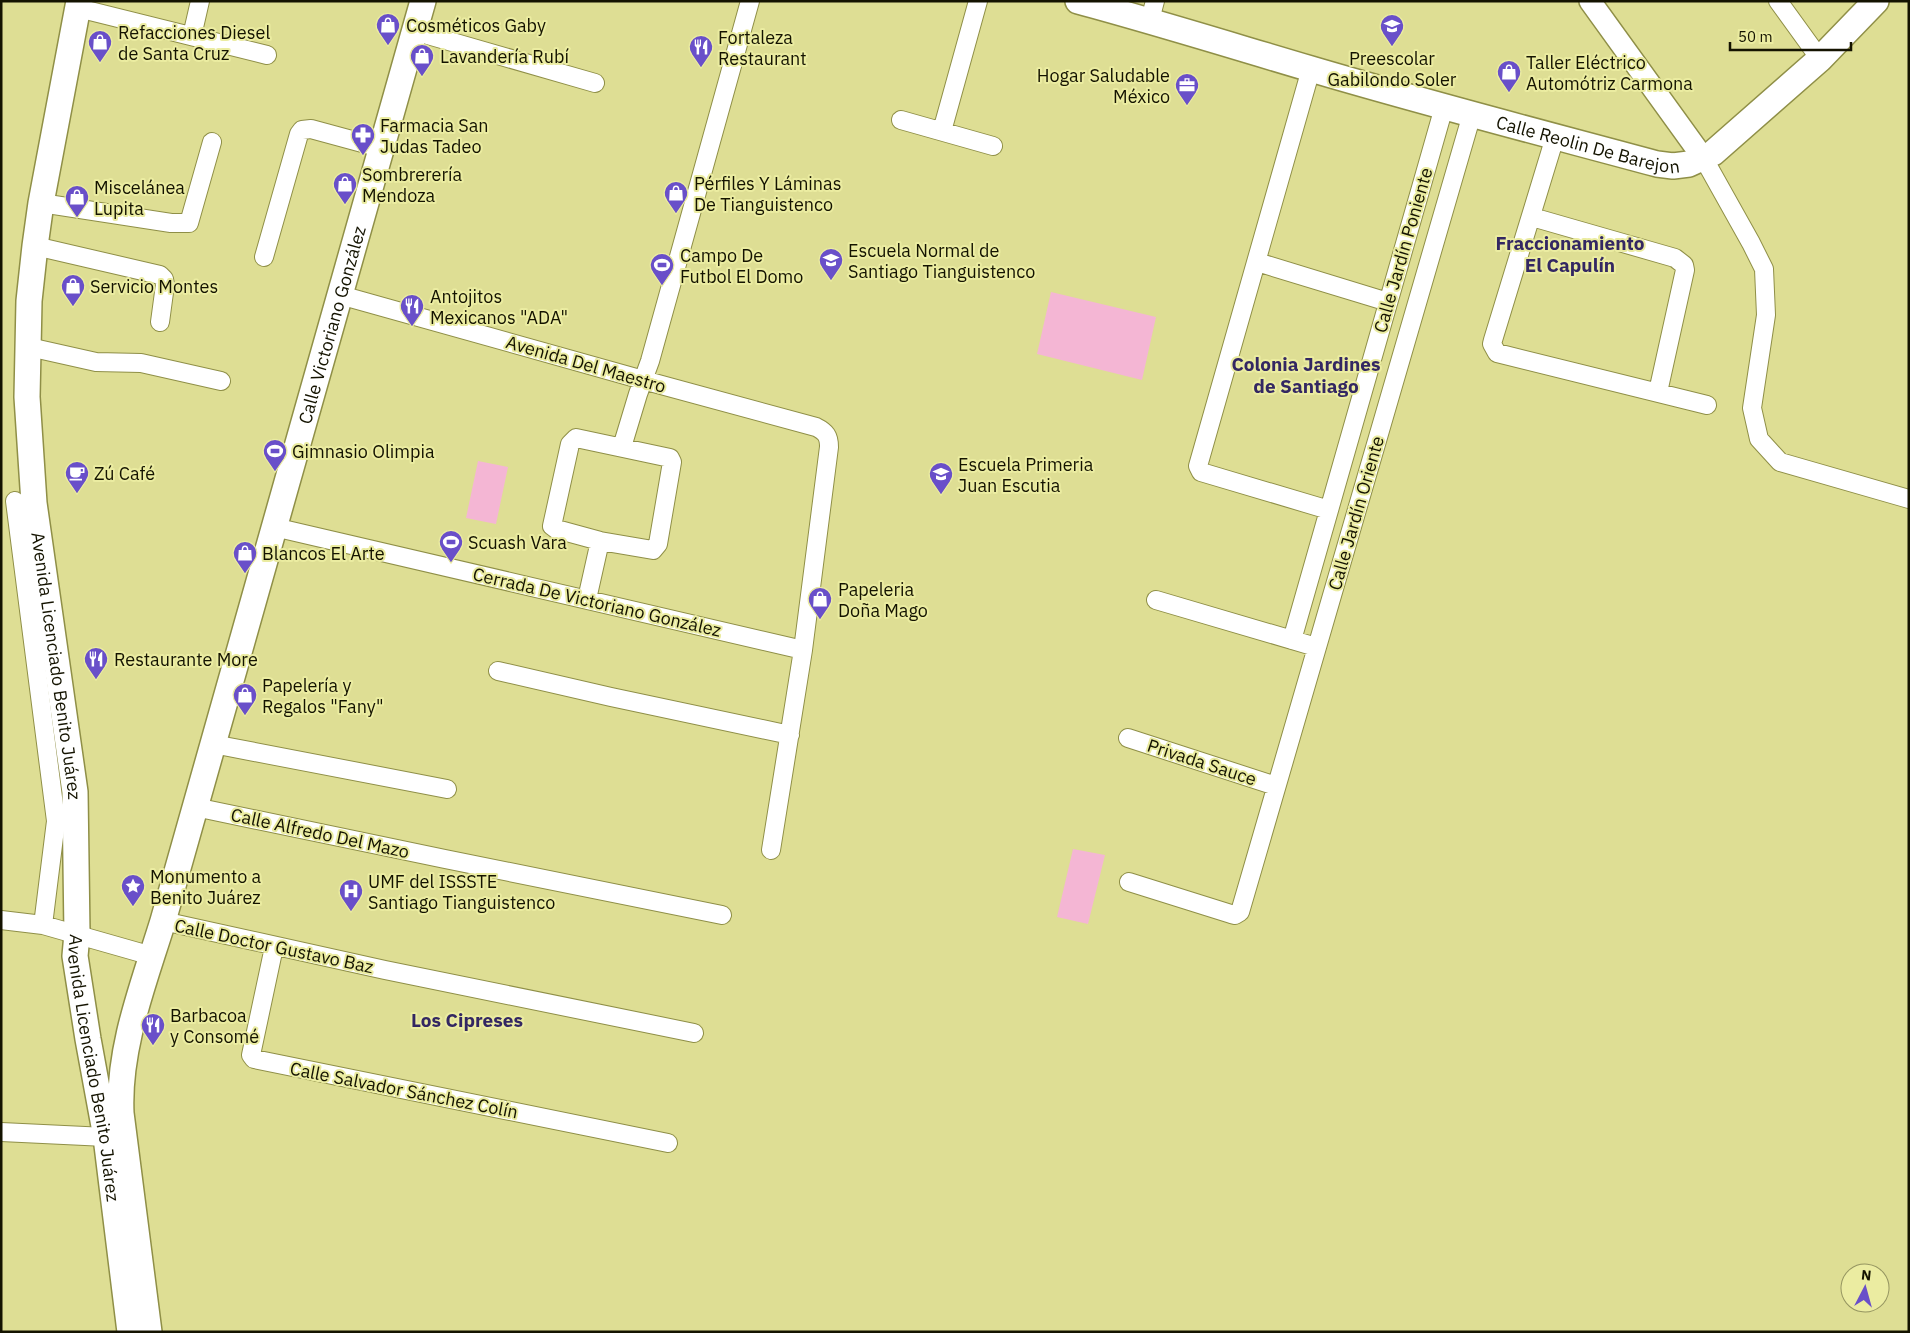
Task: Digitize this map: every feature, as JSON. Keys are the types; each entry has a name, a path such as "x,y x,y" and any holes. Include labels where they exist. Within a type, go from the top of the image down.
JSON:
{"main road":[{"name":"Calle Victoriano González","path":"121,1113 120,1094 127,1040 163,921 423,1"},
{"name":"Calle Reolin De Barejon","path":"1078,1 1152,11 1311,69 1658,164 1673,166 1689,164 1704,159"},
{"path":"1704,159 1714,153 1820,59 1876,1"},
{"name":"Avenida Licenciado Benito Juárez","path":"79,5 41,203 35,246 29,300 28,396 17,501 75,792 77,934 75,956 106,1137 130,1332"},
{"path":"88,1039 96,1045 106,1048 120,1046 127,1040"},
{"name":"Avenida Licenciado Benito Juárez","path":"121,1113 150,1332"}],"street":[{"path":"192,36 200,1"},
{"path":"622,447 642,380 650,361 750,1"},
{"path":"942,131 978,1"},
{"path":"1590,1 1704,159 1752,243 1764,269 1766,315 1752,408 1759,439 1780,462 1909,499"},
{"path":"1778,1 1820,59"},
{"path":"79,5 267,54"},
{"path":"414,31 595,83"},
{"path":"1311,69 1198,466 1201,472 1329,510"},
{"name":"Calle Jardín Poniente","path":"1292,640 1444,106"},
{"name":"Calle Jardín Oriente","path":"1129,882 1235,915 1240,912 1472,114"},
{"path":"901,120 993,146"},
{"path":"264,257 299,134 302,130 311,129 381,148"},
{"path":"1555,137 1493,340 1494,350 1707,405"},
{"path":"41,203 171,223 189,223 212,142"},
{"path":"1532,217 1675,258 1684,265 1685,270 1658,392"},
{"path":"1410,228 1437,236"},
{"path":"35,246 160,275 164,279 165,285 160,322"},
{"path":"1257,262 1388,302"},
{"name":"Avenida Del Maestro","path":"340,295 816,427 824,431 829,438 828,460 803,650"},
{"path":"28,347 96,362 141,363 222,382"},
{"path":"580,438 668,457 672,460 658,544 653,550 600,540 556,530 552,526 551,522 570,444 573,440 580,438"},
{"path":"17,501 56,821 43,925"},
{"name":"Cerrada De Victoriano González","path":"274,527 803,650"},
{"path":"587,599 600,540"},
{"path":"1156,600 1316,647"},
{"path":"771,850 803,650"},
{"path":"498,671 611,698 790,734"},
{"name":"Privada Sauce","path":"1128,738 1276,786"},
{"path":"213,744 448,788"},
{"name":"Calle Alfredo Del Mazo","path":"195,807 445,860 722,915"},
{"path":"1,920 43,925 152,956"},
{"name":"Calle Doctor Gustavo Baz","path":"163,921 274,947 694,1033"},
{"name":"Calle Salvador Sánchez Colín","path":"274,947 251,1055 254,1060 668,1143"},
{"path":"1,1132 106,1137"}],"shaded area":[{"path":"1051,292 1156,317 1142,380 1037,354"},
{"path":"478,461 508,467 496,524 466,518"},
{"path":"1073,849 1105,855 1088,924 1057,917"}],"place":[{"name":"Cosméticos Gaby","path":"388,46"},
{"name":"Preescolar Gabilondo Soler","path":"1392,47"},
{"name":"Refacciones Diesel de Santa Cruz","path":"100,63"},
{"name":"Fortaleza Restaurant","path":"701,68"},
{"name":"Lavandería Rubí","path":"422,77"},
{"name":"Taller Eléctrico Automótriz Carmona","path":"1509,93"},
{"name":"Hogar Saludable México","path":"1187,106"},
{"name":"Farmacia San Judas Tadeo","path":"363,156"},
{"name":"Sombrerería Mendoza","path":"345,205"},
{"name":"Pérfiles Y Láminas De Tianguistenco","path":"676,214"},
{"name":"Miscelánea Lupita","path":"77,218"},
{"name":"Escuela Normal de Santiago Tianguistenco","path":"831,281"},
{"name":"Campo De Futbol El Domo","path":"662,286"},
{"name":"Servicio Montes","path":"73,307"},
{"name":"Antojitos Mexicanos \"ADA\"","path":"412,327"},
{"name":"Gimnasio Olimpia","path":"275,472"},
{"name":"Zú Café","path":"77,494"},
{"name":"Escuela Primeria Juan Escutia","path":"941,495"},
{"name":"Scuash Vara","path":"451,563"},
{"name":"Blancos El Arte","path":"245,574"},
{"name":"Papeleria Doña Mago","path":"820,620"},
{"name":"Restaurante More","path":"96,680"},
{"name":"Papelería y Regalos \"Fany\"","path":"245,716"},
{"name":"Monumento a Benito Juárez","path":"133,907"},
{"name":"UMF del ISSSTE Santiago Tianguistenco","path":"351,912"},
{"name":"Barbacoa y Consomé","path":"153,1046"}],"district":[{"name":"Fraccionamiento El Capulín","path":"1570,254"},
{"name":"Colonia Jardines de Santiago","path":"1306,375"},
{"name":"Los Cipreses","path":"467,1020"}]}
